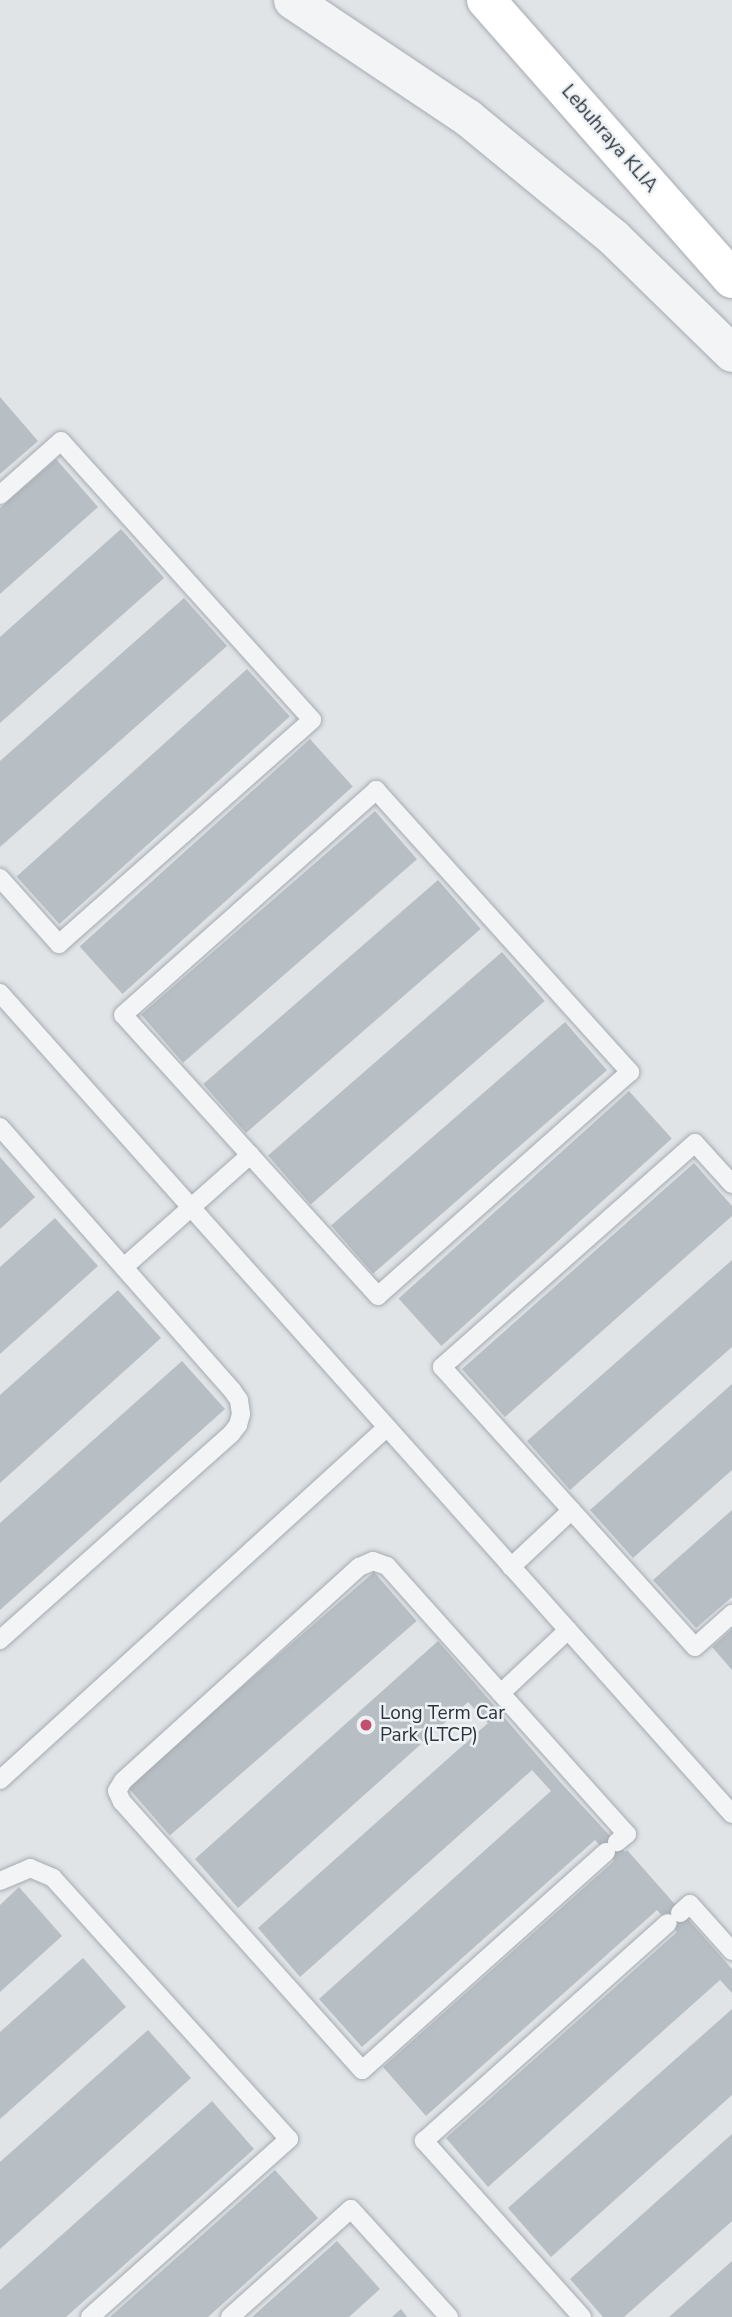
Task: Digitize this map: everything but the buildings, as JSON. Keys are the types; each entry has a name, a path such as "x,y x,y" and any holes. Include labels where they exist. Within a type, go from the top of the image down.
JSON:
{"main road":[{"name":"Lebuhraya KLIA","path":"486,0 732,279"}],"street":[{"path":"292,0 467,117 613,237 732,353"}],"lane":[{"path":"0,495 61,442 312,720 60,944 0,878"},
{"path":"376,790 630,1072 378,1296 250,1155 123,1015 376,790"},
{"path":"0,993 732,1814"},
{"path":"0,1127 239,1400 238,1426 0,1640"},
{"path":"732,1184 695,1143 442,1367 695,1647 732,1614"},
{"path":"124,1267 250,1155"},
{"path":"0,1780 386,1428"},
{"path":"511,1567 572,1510"},
{"path":"373,1561 387,1566 501,1693 627,1833 362,2070 119,1797 117,1791 123,1780 365,1562 373,1561"},
{"path":"501,1693 568,1630"},
{"path":"0,1881 30,1868 52,1878 289,2139 90,2317"},
{"path":"582,2317 424,2141 690,1904 732,1951"},
{"path":"230,2317 351,2209 449,2317"}],"place":[{"name":"Long Term Car Park (LTCP)","path":"366,1725"}]}
